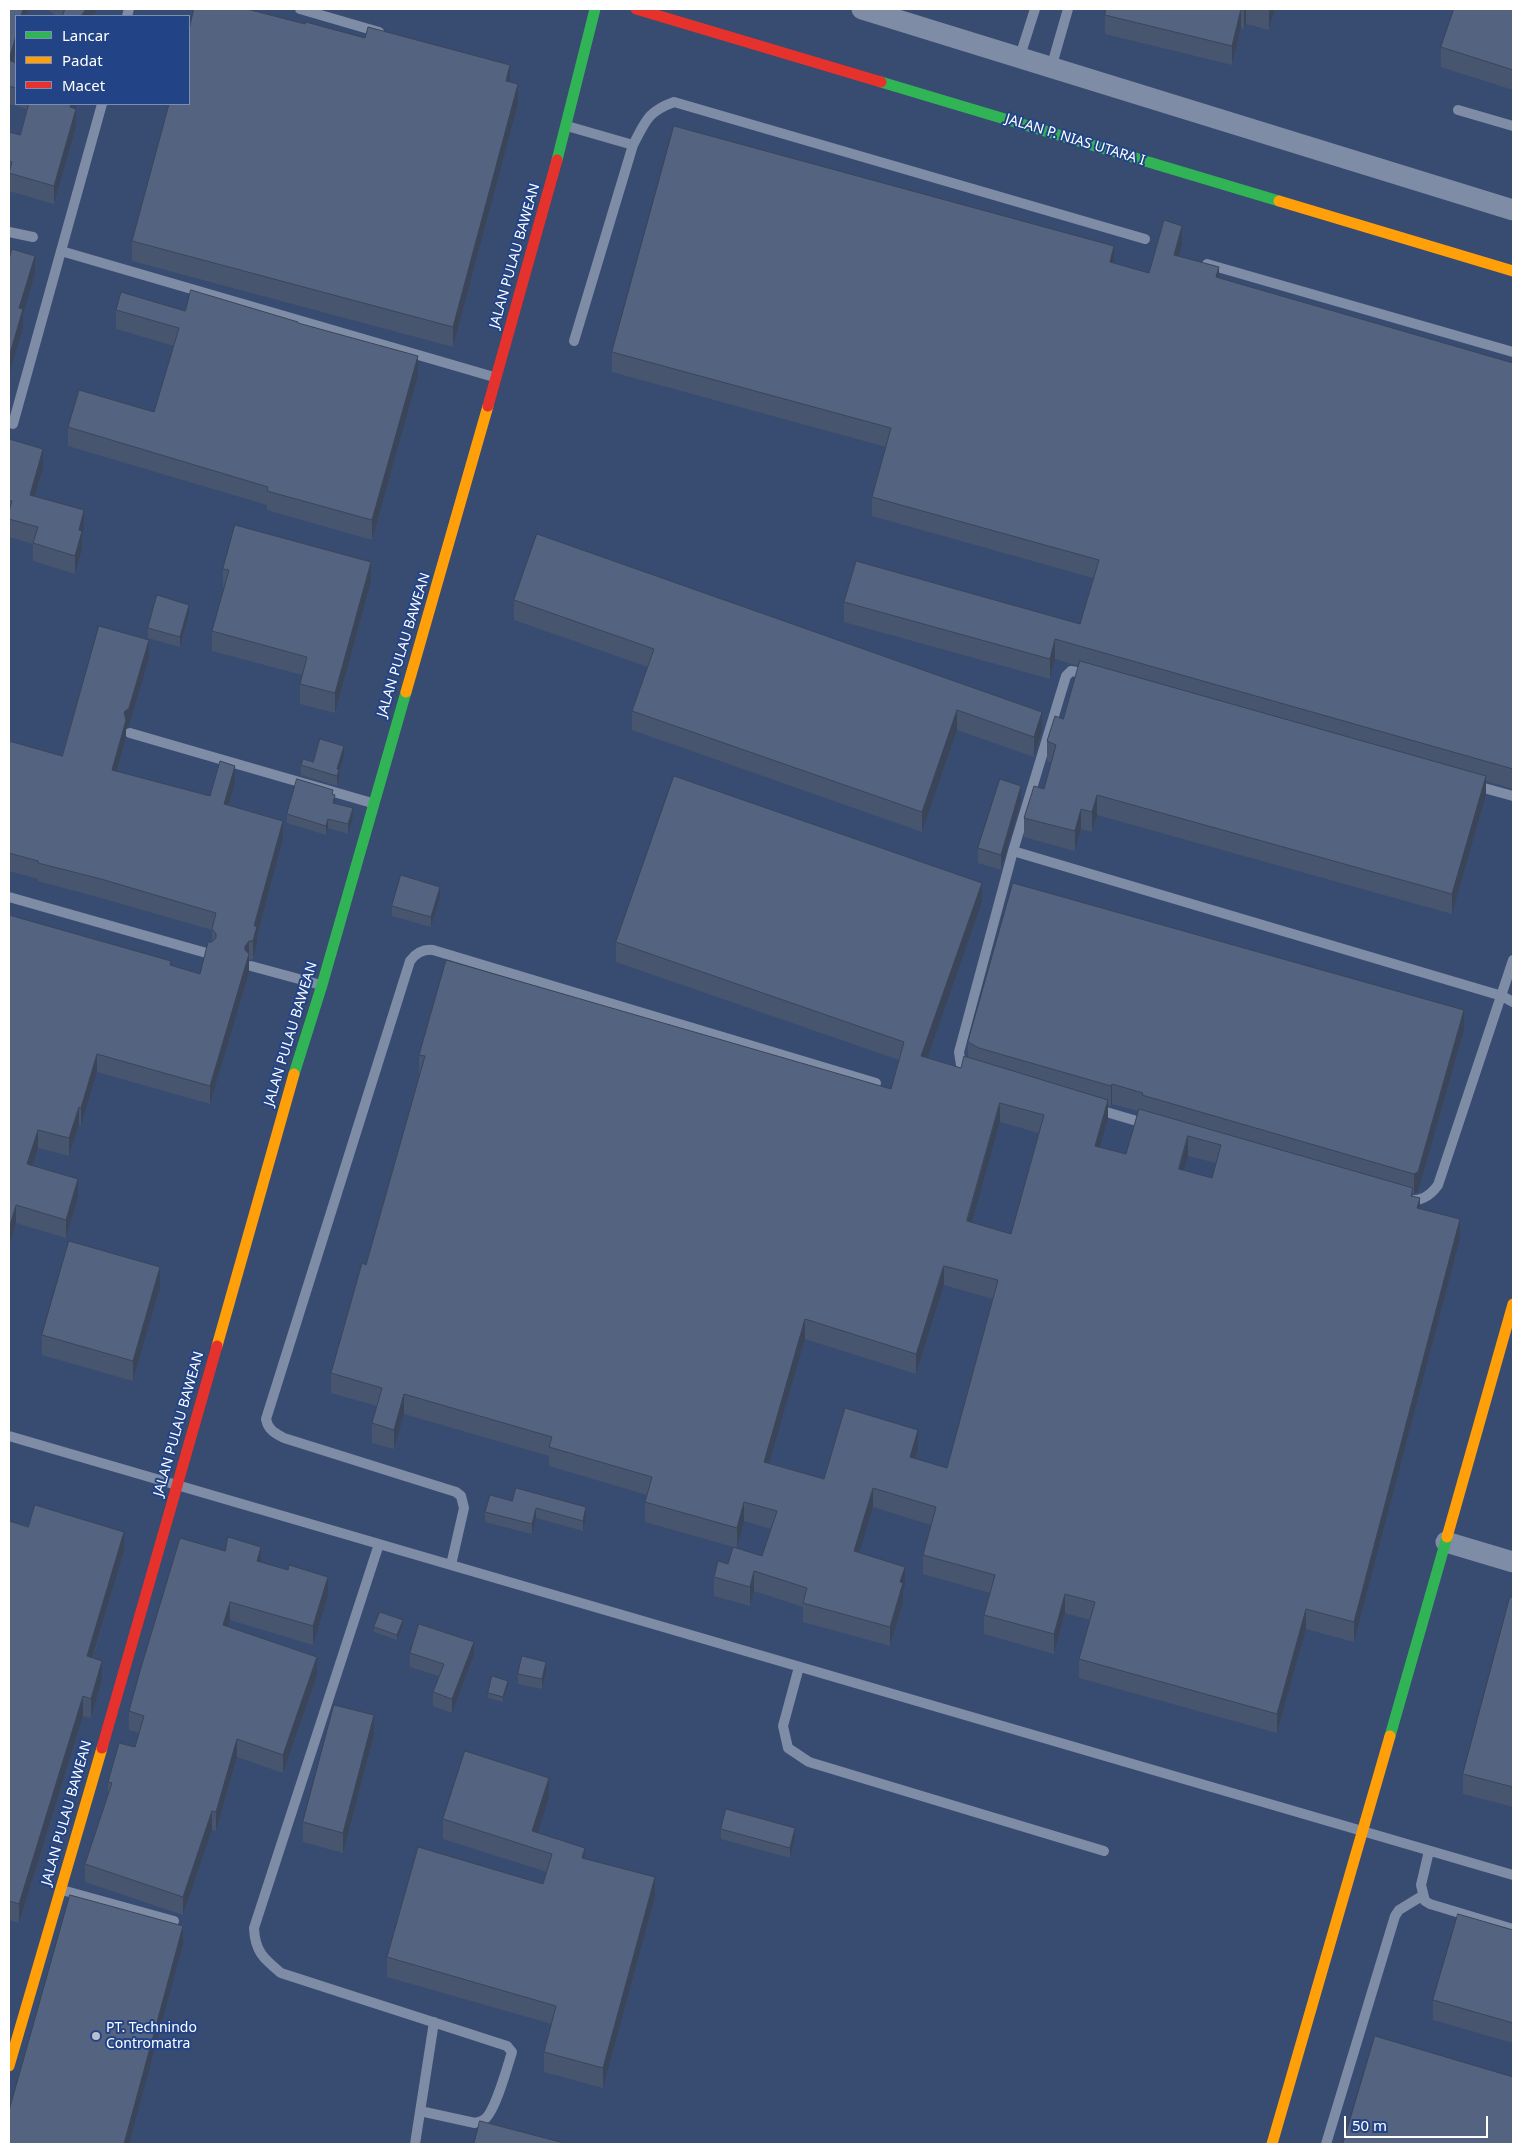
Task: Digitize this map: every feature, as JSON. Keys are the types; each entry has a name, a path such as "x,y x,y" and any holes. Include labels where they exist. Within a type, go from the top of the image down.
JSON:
{"street":[{"name":"JALAN PULAU BAWEAN","path":"9,2066 178,1486 278,1126 322,985 440,576 568,126 595,9"},
{"name":"JALAN P. NIAS UTARA I","path":"636,9 1513,270"},
{"path":"862,9 1020,56 1051,68 1513,210"},
{"path":"1272,2144 1513,1304"},
{"path":"1446,1542 1513,1562"}],"lane":[{"path":"300,9 393,36"},
{"path":"1020,56 1035,9"},
{"path":"1051,68 1068,9"},
{"path":"574,340 633,145 646,120 656,108 674,102 1145,239"},
{"path":"13,424 102,105"},
{"path":"1458,110 1513,126"},
{"path":"568,126 633,145"},
{"path":"9,232 33,237"},
{"path":"61,251 496,377"},
{"path":"1199,262 1513,352"},
{"path":"986,1077 963,1068 959,1062 960,1052 1013,850 1068,672 1075,670 1104,678"},
{"path":"130,733 373,803"},
{"path":"1466,782 1513,796"},
{"path":"1013,850 1502,996 1513,1002"},
{"path":"9,897 210,954"},
{"path":"451,1566 464,1508 460,1496 456,1492 284,1438 267,1426 266,1419 410,961 414,956 427,950 433,950 876,1082"},
{"path":"1397,1197 1415,1201 1432,1193 1438,1185 1513,960"},
{"path":"251,966 322,985"},
{"path":"1082,1105 1158,1127"},
{"path":"9,1436 1513,1876"},
{"path":"379,1544 254,1928 255,1941 262,1958 281,1973 506,2046 512,2052 497,2095 487,2117 482,2121 475,2123 420,2111"},
{"path":"799,1667 783,1726 788,1748 809,1762 1104,1851"},
{"path":"1429,1851 1421,1885 1422,1896 1430,1904 1513,1929"},
{"path":"60,1889 174,1921"},
{"path":"1326,2144 1395,1916 1399,1910 1422,1896"},
{"path":"415,2144 434,2022"}],"building":[{"path":"9,9 23,9 21,15 15,15 15,39 9,60"},
{"path":"65,9 86,9 82,15 63,15"},
{"path":"194,9 247,9 365,38 368,27 510,65 506,81 518,84 453,327 132,241 169,105 190,105 190,26"},
{"path":"1106,9 1241,9 1232,46 1105,15"},
{"path":"1454,9 1513,9 1513,70 1441,47"},
{"path":"9,60 15,63 15,88 9,86"},
{"path":"29,105 71,105 70,107 76,109 54,186 9,173 12,162 9,161 9,132 20,135"},
{"path":"674,126 1114,246 1110,262 1149,273 1164,220 1182,226 1174,255 1219,267 1216,277 1513,363 1513,769 1055,639 1050,659 844,602 856,561 1080,624 1099,560 872,497 891,428 612,352"},
{"path":"12,249 35,256 19,308 23,309 9,357 9,260"},
{"path":"191,290 298,323 418,356 372,520 267,491 268,487 68,427 79,390 154,412 179,328 116,310 121,292 185,311"},
{"path":"9,439 43,449 30,495 84,510 79,530 82,531 75,556 33,543 38,527 9,519 12,501 9,500"},
{"path":"235,525 371,562 335,693 300,684 307,657 212,631 229,570 223,569"},
{"path":"537,534 1042,712 1034,737 957,710 922,812 632,711 654,649 514,600"},
{"path":"157,595 189,605 180,637 148,628"},
{"path":"99,626 149,640 129,708 124,712 126,720 112,770 210,796 220,761 235,766 224,804 283,821 254,926 257,926 253,941 249,941 245,946 245,950 249,954 210,1086 97,1054 81,1108 79,1107 69,1138 38,1130 27,1164 78,1179 66,1220 16,1205 9,1229 9,915 171,961 170,965 200,974 208,942 212,942 216,938 216,934 212,929 216,913 101,879 38,863 38,861 9,853 9,741 62,756"},
{"path":"1080,661 1486,776 1452,894 1097,795 1092,812 1081,809 1075,831 1024,818 1034,786 1044,789 1056,745 1047,741 1055,716 1063,719"},
{"path":"320,739 344,746 337,769 339,770 337,776 301,765 303,759 313,762"},
{"path":"674,776 982,883 921,1056 961,1068 964,1056 1108,1100 1095,1146 1126,1154 1139,1109 1413,1188 1411,1196 1420,1198 1417,1208 1460,1219 1354,1622 1306,1609 1277,1714 1079,1659 1095,1602 1065,1594 1054,1634 984,1615 995,1575 923,1555 936,1507 873,1488 854,1551 905,1567 900,1582 903,1583 890,1627 803,1603 807,1588 754,1571 750,1587 714,1577 718,1561 728,1564 733,1547 762,1556 777,1511 744,1502 737,1528 645,1502 652,1477 549,1447 552,1437 404,1394 394,1430 372,1423 382,1388 331,1373 362,1263 366,1265 425,1056 419,1055 446,960 891,1089 904,1042 616,942","holes":["1000,1103 1044,1115 1011,1234 967,1221","1188,1136 1221,1145 1212,1178 1179,1169","944,1266 998,1280 947,1468 910,1457 918,1430 845,1408 824,1479 764,1462 805,1319 916,1354"]},
{"path":"297,779 333,790 332,794 335,795 333,803 353,808 348,824 328,819 326,826 287,814"},
{"path":"1000,779 1021,786 1001,855 978,848"},
{"path":"401,875 440,887 431,917 392,906"},
{"path":"1013,883 1464,1010 1418,1172 1414,1174 1142,1095 1143,1093 1112,1084 1111,1086 979,1048 968,1042"},
{"path":"69,1241 160,1267 133,1361 42,1335"},
{"path":"516,1488 586,1507 583,1521 536,1508 532,1524 485,1512 490,1495 512,1501"},
{"path":"35,1505 124,1532 87,1656 102,1661 91,1699 83,1696 19,1904 9,1901 9,1521 28,1527"},
{"path":"228,1537 261,1547 257,1561 288,1570 289,1565 328,1577 313,1626 230,1602 223,1625 317,1657 283,1755 237,1739 216,1812 212,1811 183,1897 85,1864 112,1783 108,1782 119,1743 135,1747 144,1716 129,1711 180,1538 225,1551"},
{"path":"1510,1597 1513,1598 1513,1787 1463,1774"},
{"path":"380,1612 403,1620 397,1635 374,1627"},
{"path":"419,1624 474,1642 452,1699 433,1692 444,1664 410,1653"},
{"path":"522,1656 546,1662 542,1679 518,1674"},
{"path":"492,1676 508,1681 503,1697 488,1693"},
{"path":"334,1705 374,1715 343,1833 303,1822"},
{"path":"465,1751 549,1778 532,1831 585,1848 582,1858 655,1877 603,2068 544,2052 556,2006 387,1957 418,1847 543,1884 552,1854 443,1819"},
{"path":"726,1809 795,1828 790,1848 721,1829"},
{"name":"PT. Technindo Contromatra","path":"70,1895 183,1926 124,2144 9,2144 9,2111"},
{"path":"1458,1914 1513,1930 1513,2023 1433,2000"},
{"path":"1375,2036 1513,2077 1513,2144 1343,2144"},
{"path":"480,2121 568,2144 474,2144"}],"traffic: fast":[{"path":"557,160 595,9"},
{"path":"881,82 1279,201"},
{"path":"294,1074 322,985 406,692"},
{"path":"1390,1736 1447,1537"}],"traffic: slow":[{"path":"1279,201 1513,271"},
{"path":"406,692 488,406"},
{"path":"217,1346 294,1074"},
{"path":"1447,1537 1513,1304"},
{"path":"1272,2144 1390,1736"},
{"path":"9,2066 102,1748"}],"traffic: jam":[{"path":"636,9 881,82"},
{"path":"488,406 557,160"},
{"path":"102,1748 217,1346"}],"place":[{"name":"PT. Technindo Contromatra","path":"96,2036"}]}
